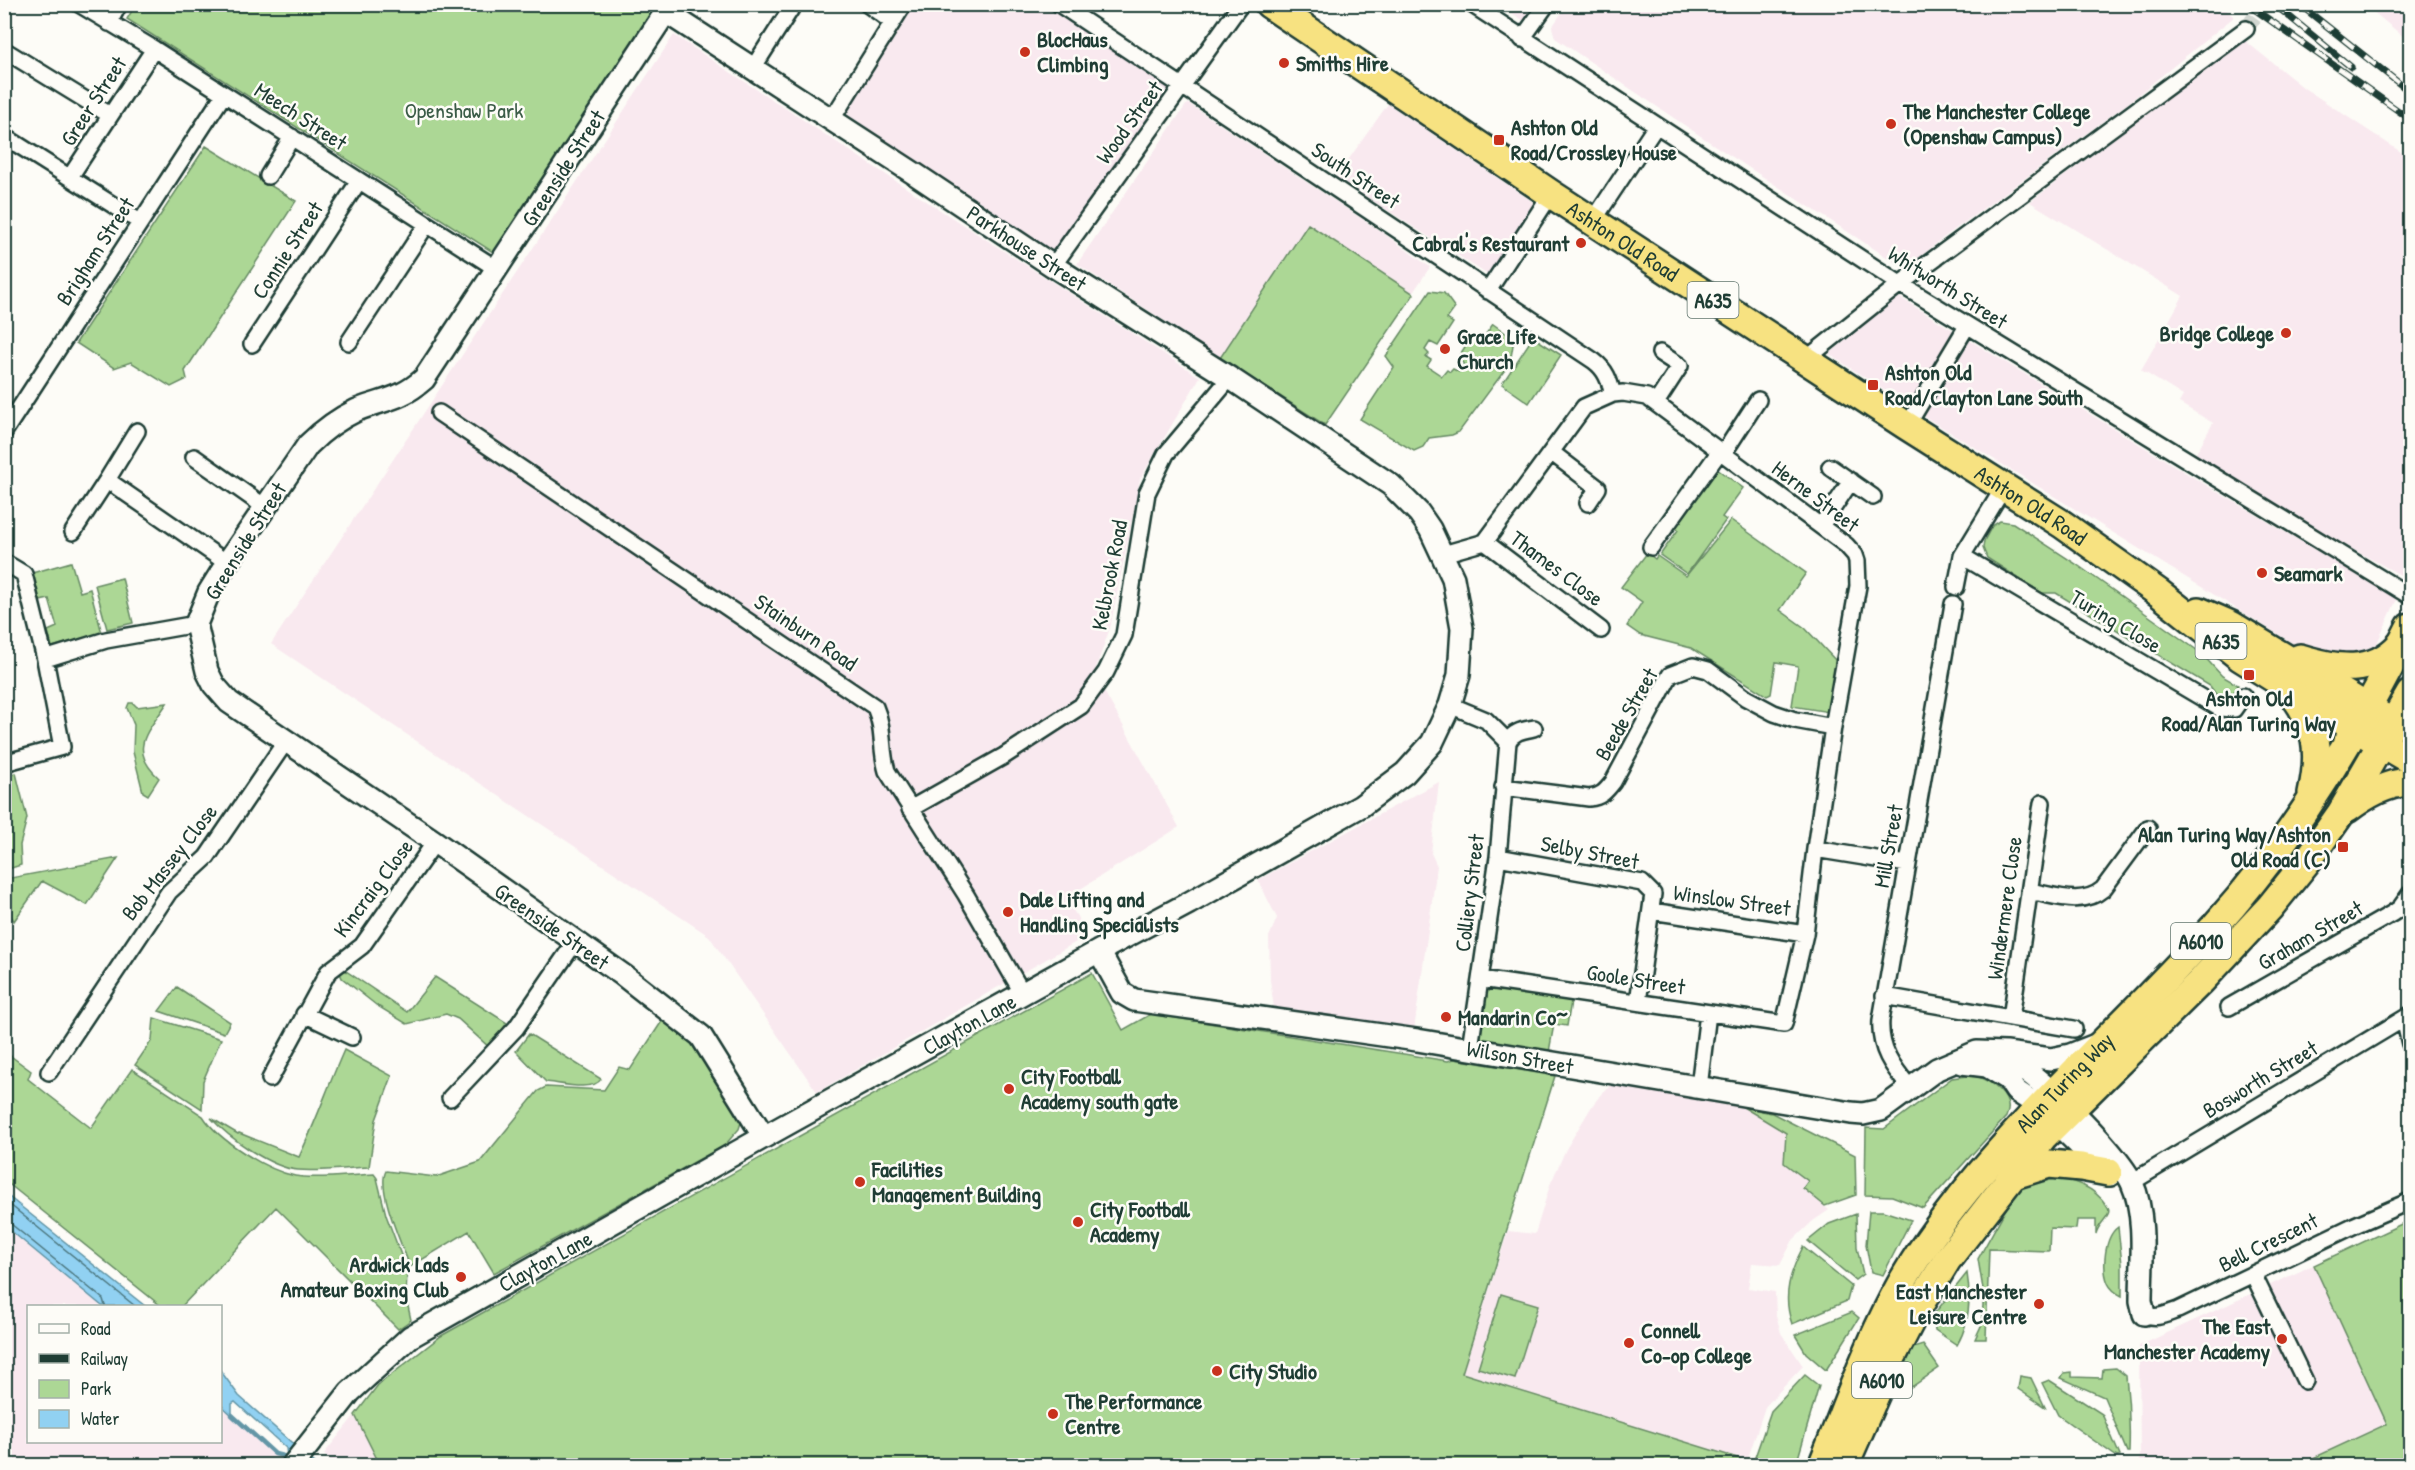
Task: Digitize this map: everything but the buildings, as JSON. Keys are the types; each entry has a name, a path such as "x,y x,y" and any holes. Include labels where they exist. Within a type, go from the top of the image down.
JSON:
{"highway":[{"name":"Ashton Old Road","path":"1269,4 1551,194 2062,524 2159,593 2240,657 2286,686 2380,727"},
{"name":"Ashton Old Road","path":"2159,593 2231,625 2270,649 2380,727 2410,760"},
{"path":"2270,649 2332,667 2356,668 2366,667 2408,644"},
{"name":"A6010","path":"2380,727 2408,644"},
{"path":"2286,686 2305,713 2316,740 2316,772 2307,809"},
{"name":"A6010","path":"2380,727 2410,694"},
{"path":"2236,902 2258,892 2324,810 2357,754 2380,727"},
{"name":"Alan Turing Way","path":"1844,1466 1883,1377 1914,1314 1947,1260 2011,1176 2055,1108 2103,1042 2216,926 2278,851 2307,809 2380,727"},
{"name":"Alan Turing Way","path":"1822,1466 1873,1343 1902,1282 1927,1242 1967,1189 2055,1108 2201,981 2270,908 2341,813 2380,727"},
{"path":"2341,813 2358,800 2388,785 2410,782"},
{"path":"2011,1176 2049,1164 2081,1167 2120,1177"}],"street":[{"name":"Meech Street","path":"79,4 154,49 497,268"},
{"path":"109,23 119,4"},
{"path":"753,68 794,4"},
{"path":"867,4 892,22"},
{"path":"832,119 904,4"},
{"name":"South Street","path":"1059,4 1598,364 1608,376 1613,394"},
{"name":"Wood Street","path":"1053,266 1184,87 1241,4"},
{"name":"Whitworth Street","path":"1471,4 1900,284 2408,595"},
{"path":"1522,39 1546,4"},
{"name":"Parkhouse Street","path":"664,7 1053,266 1230,378 1390,485 1399,494"},
{"name":"Greenside Street","path":"664,7 424,379 410,392 359,410 323,430 308,445 227,563 209,592 196,624 207,670 214,685 237,709 435,842 623,975 700,1036 764,1137"},
{"path":"1805,360 1900,284 2246,29"},
{"name":"Greer Street","path":"70,177 154,49"},
{"path":"4,50 110,116"},
{"name":"Brigham Street","path":"4,432 224,94"},
{"path":"1593,221 1656,126"},
{"path":"4,136 140,222"},
{"path":"268,176 292,137"},
{"name":"Connie Street","path":"252,344 359,181"},
{"path":"1488,291 1551,194"},
{"path":"349,342 427,224"},
{"path":"1907,426 1967,326"},
{"path":"1656,404 1680,366 1660,353"},
{"name":"Kelbrook Road","path":"910,809 1004,756 1081,706 1106,672 1124,635 1147,493 1166,454 1230,378"},
{"name":"Herne Street","path":"1485,542 1584,407 1613,394 1635,394 1647,397 1821,526 1855,555 1859,570 1858,586 1833,727 1805,934 1784,1024"},
{"path":"1651,547 1758,400"},
{"name":"Stainburn Road","path":"439,414 875,707 882,722 883,756 887,771 966,895 1023,994"},
{"path":"73,532 137,431"},
{"path":"1551,452 1598,488 1588,502"},
{"path":"194,457 265,507"},
{"path":"1830,466 1873,497"},
{"path":"107,480 227,563"},
{"path":"1821,526 1851,482"},
{"path":"1956,587 1962,556 2004,488"},
{"name":"Clayton Lane","path":"292,1466 350,1392 410,1337 764,1137 1190,903 1361,806 1405,773 1432,743 1450,705 1459,675 1462,628 1455,586 1443,554 1419,513 1399,494"},
{"path":"1443,554 1485,542"},
{"name":"Thames Close","path":"1485,542 1601,630"},
{"name":"Turing Close","path":"1962,556 2219,708 2234,709 2243,696"},
{"path":"4,562 24,574 45,658 62,747 4,763"},
{"name":"Mill Street","path":"1910,1088 1893,1067 1881,1044 1880,1034 1884,996 1953,604"},
{"path":"45,658 106,640 196,624"},
{"name":"Beede Street","path":"1503,787 1589,798 1606,792 1670,675 1693,666 1708,670 1746,698 1774,713 1795,720 1833,727"},
{"path":"1450,705 1486,720 1508,741 1520,731 1534,728"},
{"name":"Bob Massey Close","path":"49,1072 169,892 207,857 286,741"},
{"name":"Colliery Street","path":"1470,1048 1498,857 1508,741"},
{"name":"Windermere Close","path":"2011,1018 2042,803"},
{"path":"2029,891 2080,899 2096,895 2103,889 2148,828"},
{"name":"Kincraig Close","path":"270,1079 328,972 362,946 435,842"},
{"path":"1815,849 1907,864"},
{"name":"Selby Street","path":"1498,857 1642,883 1653,894 1652,911"},
{"name":"Graham Street","path":"2229,1007 2400,909 2410,896"},
{"path":"1638,1002 1652,911"},
{"name":"Winslow Street","path":"1652,911 1805,934"},
{"path":"450,1098 516,1028 575,942"},
{"name":"Wilson Street","path":"1099,951 1122,993 1134,999 1470,1048 1863,1114 1881,1110 1937,1069 1977,1052 2051,1059 2070,1055 2103,1042"},
{"name":"Goole Street","path":"1481,979 1784,1024"},
{"path":"1884,996 2074,1029"},
{"path":"1699,1087 1708,1013"},
{"path":"304,1014 352,1037"},
{"path":"2407,1017 2410,1044"},
{"name":"Bosworth Street","path":"2120,1177 2407,1017"},
{"path":"1977,1052 2010,1059 2120,1177 2140,1217 2141,1309 2144,1314"},
{"path":"1953,1062 1987,1066 2008,1079 2016,1090 2055,1108"},
{"name":"Bell Crescent","path":"2144,1314 2159,1317 2178,1310 2355,1225 2410,1202"},
{"path":"2253,1274 2305,1381"}],"shaded area":[{"name":"The Manchester College (Openshaw Campus)","path":"2220,4 2234,17 2128,103 1943,238 1905,269 1555,38 1552,27 1567,5"},
{"path":"908,5 1049,5 1174,91 1054,260 836,116"},
{"path":"1499,5 1538,5 1526,22"},
{"path":"2365,5 2410,5 2410,42"},
{"path":"674,35 1200,377 1140,479 1110,628 1094,673 1179,827 1066,898 1088,935 817,1092 709,936 271,644"},
{"name":"Bridge College","path":"2244,40 2304,88 2410,158 2410,580 2341,543 2195,455 2213,423 2179,403 2183,396 2141,370 2183,296 2030,202"},
{"path":"1189,104 1383,233 1430,267 1325,425 1077,264 1186,105"},
{"path":"1388,104 1536,204 1488,275 1336,177"},
{"path":"1899,297 2397,599 2374,650 2352,662 2294,644 1922,415 1829,354"},
{"path":"1439,782 1431,853 1437,866 1414,1030 1274,1008 1270,980 1269,937 1277,918 1258,880"},
{"path":"1612,1085 1743,1107 1787,1133 1809,1181 1803,1189 1829,1210 1793,1240 1780,1265 1752,1263 1748,1288 1775,1292 1776,1315 1781,1333 1803,1366 1765,1407 1747,1461 1462,1374 1508,1231 1535,1234 1550,1185 1566,1149 1592,1106"},
{"name":"The East Manchester Academy","path":"2410,1220 2410,1465 2140,1465 2139,1346"},
{"path":"4,1226 101,1305 27,1305 27,1443 222,1443 222,1406 275,1454 287,1457 297,1465 14,1465 4,1457"},
{"path":"355,1415 380,1464 377,1466 336,1465 324,1454"}],"green space":[{"name":"Openshaw Park","path":"136,4 641,4 654,13 496,254 127,19"},
{"path":"206,146 296,201 185,371 187,379 171,387 131,362 114,368 76,343"},
{"path":"1308,224 1414,294 1325,425 1220,358"},
{"path":"1430,291 1444,293 1455,308 1447,319 1453,323 1438,346 1430,342 1425,350 1429,354 1426,357 1431,360 1427,366 1442,376 1447,370 1450,372 1453,369 1459,372 1464,364 1457,359 1472,336 1481,341 1493,324 1514,339 1510,363 1459,432 1429,438 1423,447 1414,451 1360,419 1394,367 1386,356"},
{"path":"1533,337 1561,355 1529,403 1502,384"},
{"path":"1717,469 1743,488 1722,517 1726,520 1687,574 1660,555 1678,530 1675,527"},
{"path":"1731,520 1806,573 1780,610 1805,628 1837,662 1829,712 1792,706 1798,666 1776,662 1771,694 1767,696 1691,648 1640,635 1627,626 1642,602 1621,587 1647,553 1655,559 1657,556 1686,576"},
{"path":"2000,521 2013,523 2076,564 2201,653 2222,676 2238,685 2234,693 2225,699 2218,697 2210,686 2056,593 2042,593 1987,558 1983,548 1984,541 1992,526"},
{"path":"71,562 80,592 90,589 102,633 52,647 48,631 57,627 49,599 40,601 32,573"},
{"path":"122,578 133,623 107,629 95,585"},
{"path":"129,703 137,707 167,703 148,732 142,749 149,768 159,778 148,795 143,792 133,752 134,725 127,708"},
{"path":"16,773 27,818 20,845 21,865 5,870 5,776"},
{"path":"118,858 87,905 42,881 14,921 5,906 5,879"},
{"path":"343,971 407,1012 435,977 507,1023 490,1048 458,1019 446,1014 407,1024 376,1005 342,978 340,973"},
{"name":"City Football Academy","path":"1092,973 1123,1030 1151,1014 1555,1076 1462,1373 1760,1465 377,1465 379,1463 355,1415 378,1385 441,1336"},
{"path":"177,987 230,1022 224,1033 159,1011"},
{"path":"1488,988 1571,1001 1567,1026 1554,1024 1549,1052 1480,1040"},
{"path":"666,1015 688,1034 742,1119 739,1129 725,1145 494,1273 469,1231 410,1267 387,1204 384,1179 386,1171 436,1177 480,1162 538,1091 546,1087 604,1090 619,1067 630,1070"},
{"path":"154,1018 221,1039 203,1081 202,1109 135,1065 152,1040"},
{"path":"529,1034 601,1079 597,1083 584,1086 546,1082 516,1051"},
{"path":"344,1050 392,1076 376,1120 369,1167 316,1171 287,1168 251,1151 211,1118 238,1134 299,1157"},
{"path":"4,1051 31,1071 28,1079 91,1128 132,1069 203,1116 220,1135 244,1153 283,1173 304,1177 374,1174 386,1215 407,1271 406,1297 411,1320 398,1329 276,1207 183,1305 160,1305 5,1181"},
{"path":"1973,1075 2000,1090 2007,1103 2006,1117 1923,1208 1892,1196 1865,1195 1866,1128 1884,1129 1952,1078"},
{"path":"1743,1107 1772,1113 1855,1155 1856,1195 1825,1206 1803,1188 1808,1181 1784,1163 1786,1133"},
{"path":"2048,1178 2081,1184 2095,1192 2109,1210 2108,1214 2096,1234 2096,1220 2077,1220 2076,1229 2050,1228 2049,1251 1989,1249 1986,1339 1975,1339 1981,1326 1984,1295 1978,1259 2015,1193 2026,1184"},
{"path":"1869,1211 1883,1211 1911,1220 1883,1275 1871,1272 1866,1245"},
{"path":"1856,1214 1857,1248 1863,1274 1855,1280 1808,1241 1829,1224"},
{"path":"2410,1220 2410,1465 2313,1465 2309,1460 2387,1424 2314,1265"},
{"path":"2118,1227 2122,1264 2122,1296 2109,1285 2105,1270 2107,1245"},
{"path":"1803,1247 1851,1286 1847,1301 1792,1324 1788,1304 1789,1284"},
{"path":"1967,1273 1968,1310 1965,1328 1957,1345 1935,1330 1934,1314"},
{"path":"1501,1294 1538,1305 1515,1379 1478,1368"},
{"path":"1852,1312 1859,1318 1826,1370 1806,1353 1795,1335"},
{"path":"1923,1345 1939,1368 1913,1386 1892,1393 1913,1348"},
{"path":"2116,1368 2126,1376 2129,1452 2127,1452 2104,1397 2061,1378 2064,1373 2072,1372 2072,1377 2102,1378 2103,1369"},
{"path":"1805,1375 1819,1386 1796,1465 1771,1465 1754,1460 1771,1411"},
{"path":"2020,1376 2031,1378 2045,1407 2018,1389"},
{"path":"2049,1380 2102,1414 2120,1456 2117,1457 2058,1415 2042,1383"}],"water":[{"path":"4,1193 144,1305 101,1305 5,1226"},
{"path":"222,1373 239,1396 317,1465 297,1465 287,1457 286,1448 235,1402 232,1404 232,1415 222,1406"}],"waterway":[{"path":"232,1415 275,1454 287,1457"}],"tunnel":[{"path":"2246,29 2264,4"}],"railway":[{"path":"2247,4 2410,119"},
{"path":"2274,4 2351,67"},
{"path":"2299,4 2410,92"}],"place":[{"name":"BlocHaus Climbing","path":"1025,52"},
{"name":"Smiths Hire","path":"1284,63"},
{"name":"The Manchester College (Openshaw Campus)","path":"1891,124"},
{"name":"Ashton Old Road/Crossley House","path":"1499,140"},
{"name":"Cabral's Restaurant","path":"1581,243"},
{"name":"Bridge College","path":"2286,333"},
{"name":"Grace Life Church","path":"1445,349"},
{"name":"Ashton Old Road/Clayton Lane South","path":"1873,385"},
{"name":"Seamark","path":"2262,573"},
{"name":"Ashton Old Road/Alan Turing Way","path":"2249,675"},
{"name":"Alan Turing Way/Ashton Old Road (C)","path":"2343,847"},
{"name":"Dale Lifting and Handling Specialists","path":"1008,912"},
{"name":"Mandarin Co~","path":"1446,1017"},
{"name":"City Football Academy south gate","path":"1009,1089"},
{"name":"Facilities Management Building","path":"860,1182"},
{"name":"City Football Academy","path":"1078,1222"},
{"name":"Ardwick Lads Amateur Boxing Club","path":"461,1277"},
{"name":"East Manchester Leisure Centre","path":"2039,1304"},
{"name":"The East Manchester Academy","path":"2282,1339"},
{"name":"Connell Co-op College","path":"1629,1343"},
{"name":"City Studio","path":"1217,1371"},
{"name":"The Performance Centre","path":"1053,1414"}]}
